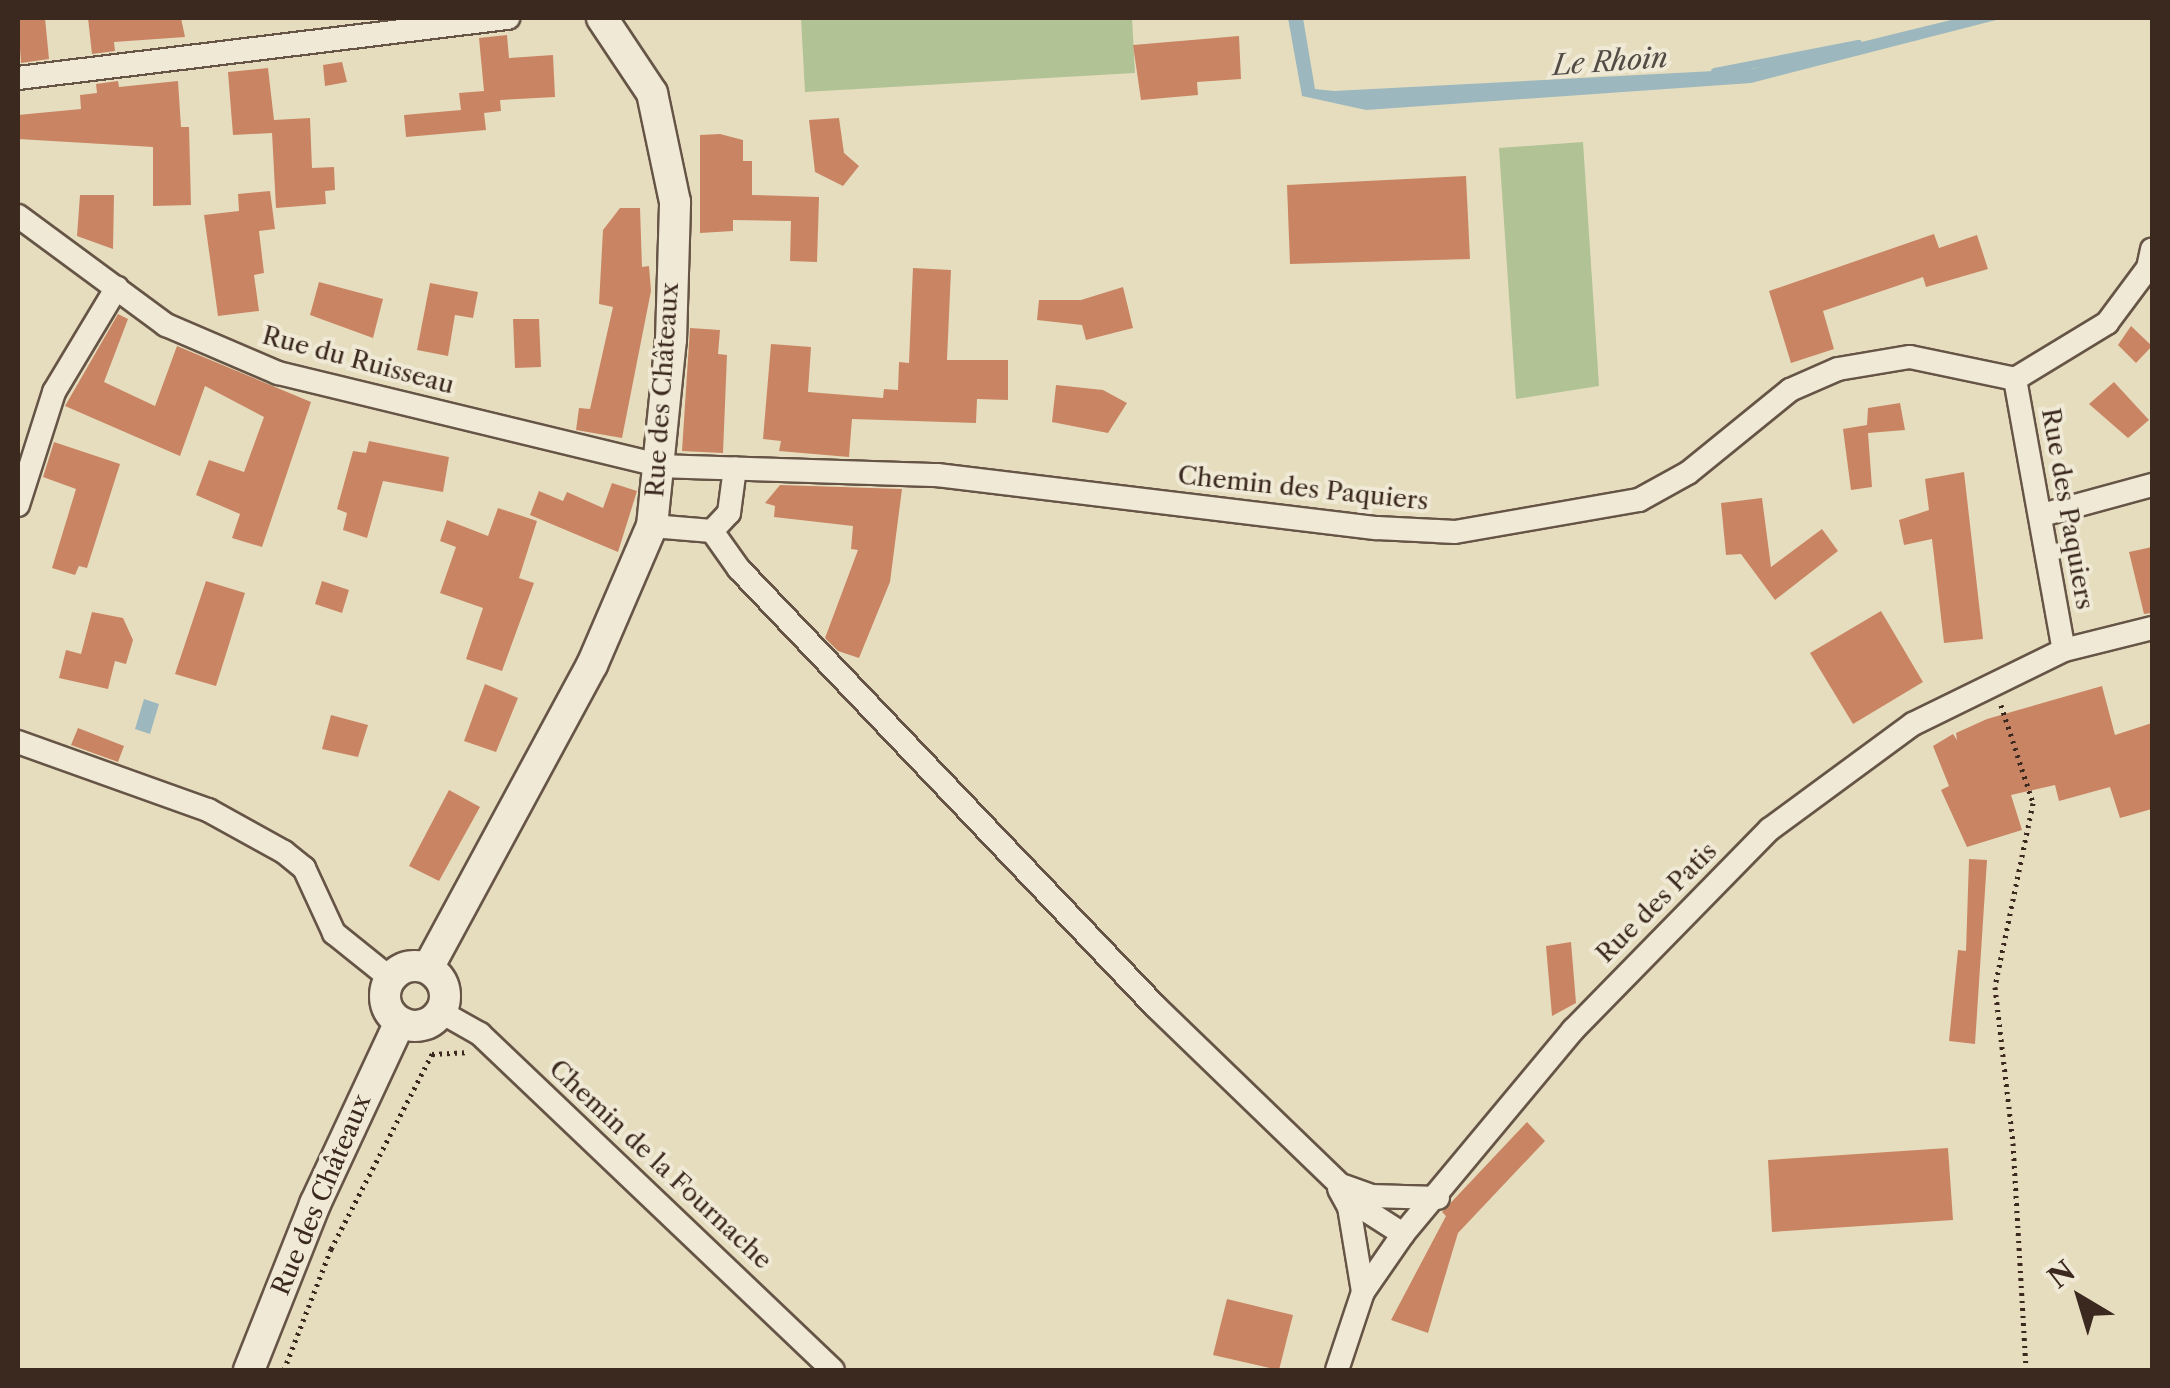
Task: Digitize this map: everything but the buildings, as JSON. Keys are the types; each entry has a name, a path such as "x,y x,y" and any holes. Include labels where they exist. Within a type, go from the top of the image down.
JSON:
{"street":[{"path":"18,78 508,18"},
{"name":"Rue des Châteaux","path":"428,968 592,665 652,526 671,340 671,164 652,93 602,18"},
{"name":"Rue du Ruisseau","path":"18,216 166,325 278,373 661,466"},
{"path":"2015,379 2106,323 2148,268 2152,249"},
{"path":"18,505 54,392 116,287"},
{"name":"Chemin des Paquiers","path":"661,466 936,475 1455,532 1638,500 1688,473 1790,390 1838,369 1910,357 2015,379"},
{"name":"Rue des Paquiers","path":"2015,379 2064,650"},
{"path":"712,531 729,513 735,468"},
{"path":"2042,515 2152,485"},
{"path":"652,526 712,531 739,569 1156,1007 1336,1182 1403,1234"},
{"name":"Rue des Patis","path":"1336,1370 1363,1292 1403,1234 1438,1198 1573,1030 1770,829 1854,762 1994,684 2064,650 2152,628"},
{"path":"18,742 208,810 284,852 304,868 334,933 390,978"},
{"path":"407,966 428,968 446,992 441,1012 418,1026 400,1022 386,1007 390,978 407,966"},
{"name":"Chemin de la Fournache","path":"441,1012 480,1034 832,1370"},
{"name":"Rue des Châteaux","path":"248,1370 321,1190 400,1022"},
{"path":"1336,1182 1370,1196 1438,1198"},
{"path":"1336,1182 1349,1207 1363,1292"}],"path":[{"path":"1994,684 2033,803 1995,987 2013,1143 2026,1370"},
{"path":"284,1370 331,1249 432,1054 464,1054 480,1034"}],"green space":[{"path":"801,18 1132,18 1135,73 805,92"},
{"path":"1583,142 1599,386 1516,399 1499,148"}],"water":[{"path":"1288,18 1303,18 1315,89 1334,91 1752,69 1959,18 2004,18 1751,83 1366,110 1302,96"},
{"path":"144,699 159,704 150,734 135,729"}],"waterway":[{"name":"Le Rhoin","path":"1715,72 1858,44"}]}
